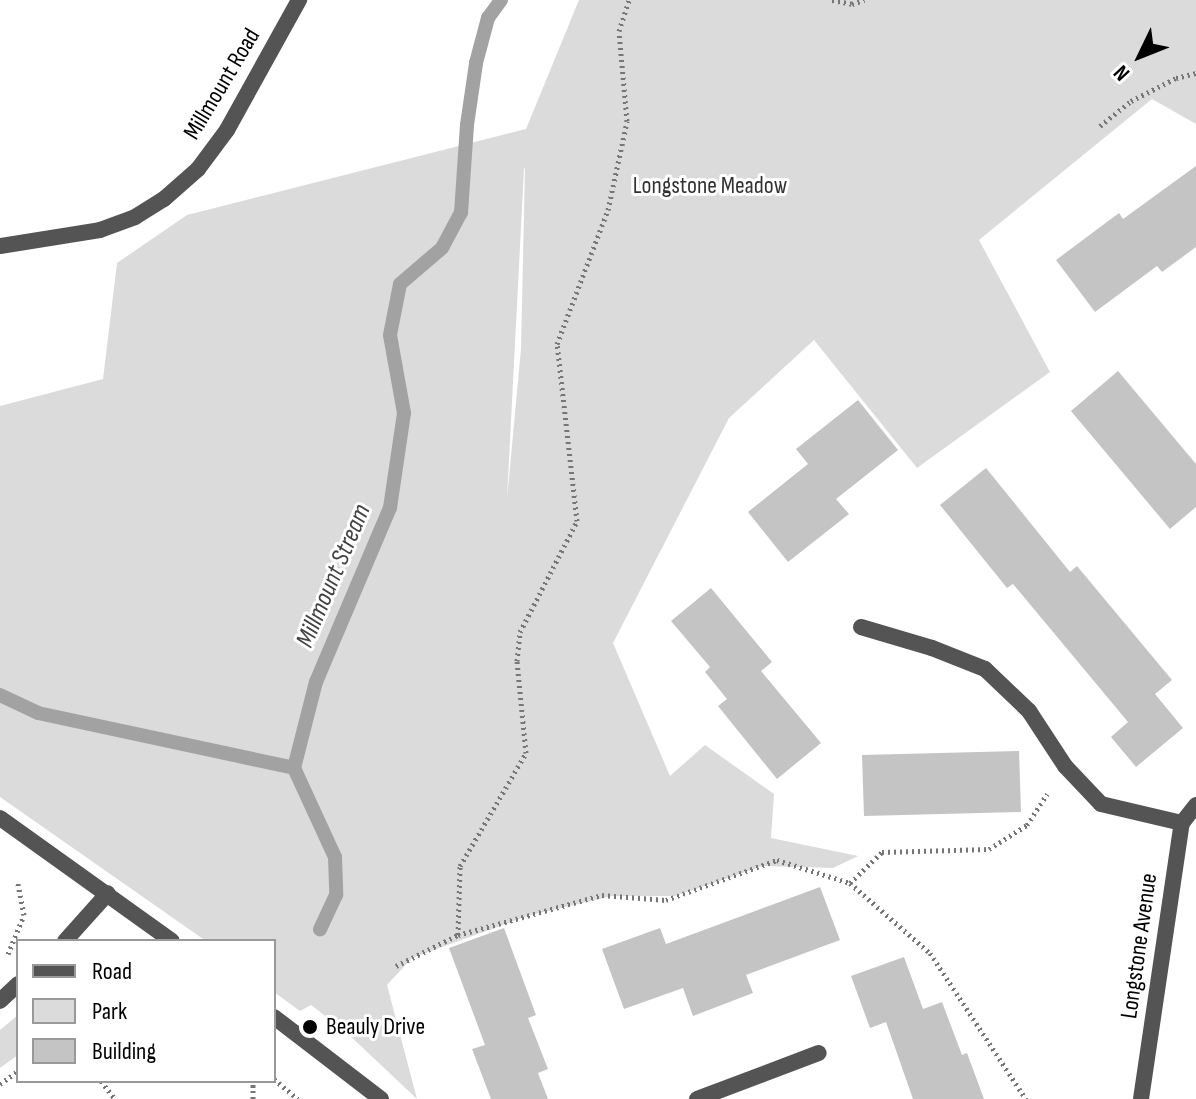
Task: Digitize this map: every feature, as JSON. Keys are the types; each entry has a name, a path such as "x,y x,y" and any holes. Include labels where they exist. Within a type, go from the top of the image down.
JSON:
{"street":[{"name":"Millmount Road","path":"0,246 100,230 135,217 164,199 198,169 227,130 299,0"},
{"path":"861,627 932,648 985,669 1029,711 1065,766 1101,804 1182,823"},
{"name":"Longstone Avenue","path":"1141,1099 1182,823 1196,805"},
{"path":"0,818 169,939"},
{"path":"67,939 108,893"},
{"path":"0,1001 16,986"},
{"path":"276,1019 381,1099"},
{"path":"697,1099 819,1053"}],"path":[{"path":"458,935 460,866 526,753 517,661 520,632 577,521 557,344 608,210 627,121 619,31 629,0"},
{"path":"832,0 852,4 864,0"},
{"path":"1100,126 1131,101 1176,78 1196,73"},
{"path":"850,883 882,852 989,849 1027,825 1065,766"},
{"path":"396,966 458,935 602,895 666,900 777,860 850,883 930,953 1026,1099"},
{"path":"0,963 13,948 24,915 18,883"},
{"path":"276,1081 298,1099"},
{"path":"103,1083 115,1099"}],"green space":[{"name":"Longstone Meadow","path":"579,0 1196,0 1196,124 1152,99 979,240 1050,372 917,468 814,340 729,418 613,643 670,776 705,745 774,794 771,838 858,856 833,868 763,866 675,896 612,896 527,916 412,958 387,985 417,1099 346,1032 311,1005 300,1011 276,993 276,939 203,939 0,797 0,406 103,379 117,263 187,215 526,129","holes":["525,168 521,349 507,499 524,169"]},
{"path":"16,1017 16,1056 0,1068 0,1030"}],"building":[{"path":"1196,166 1196,247 1162,272 1157,266 1095,312 1056,260 1119,213 1123,219"},
{"path":"1118,371 1196,464 1196,507 1170,529 1071,411"},
{"path":"858,400 898,450 836,499 849,514 788,562 748,512 808,464 796,449"},
{"path":"986,468 1070,572 1077,566 1172,680 1155,694 1183,728 1136,767 1111,737 1128,722 1013,584 1007,588 940,505"},
{"path":"711,588 772,662 761,671 821,743 777,779 718,706 727,699 705,672 710,667 671,621"},
{"path":"1019,751 1021,812 864,816 862,755"},
{"path":"820,887 840,940 746,975 753,993 693,1016 683,988 624,1009 602,949 660,928 666,944"},
{"path":"504,928 536,1015 528,1018 548,1069 538,1073 548,1099 491,1099 472,1049 485,1045 449,948"},
{"path":"904,957 923,1009 942,1002 962,1055 967,1053 984,1099 913,1099 886,1022 870,1028 851,976"}],"waterway":[{"name":"Millmount Stream","path":"294,768 316,682 390,508 404,413 390,335 400,284 442,248 461,213 467,125 476,63 488,18 501,0"},
{"path":"0,695 38,713 294,768"},
{"path":"294,768 335,857 336,895 320,930"}],"place":[{"name":"Beauly Drive","path":"310,1027"}]}
